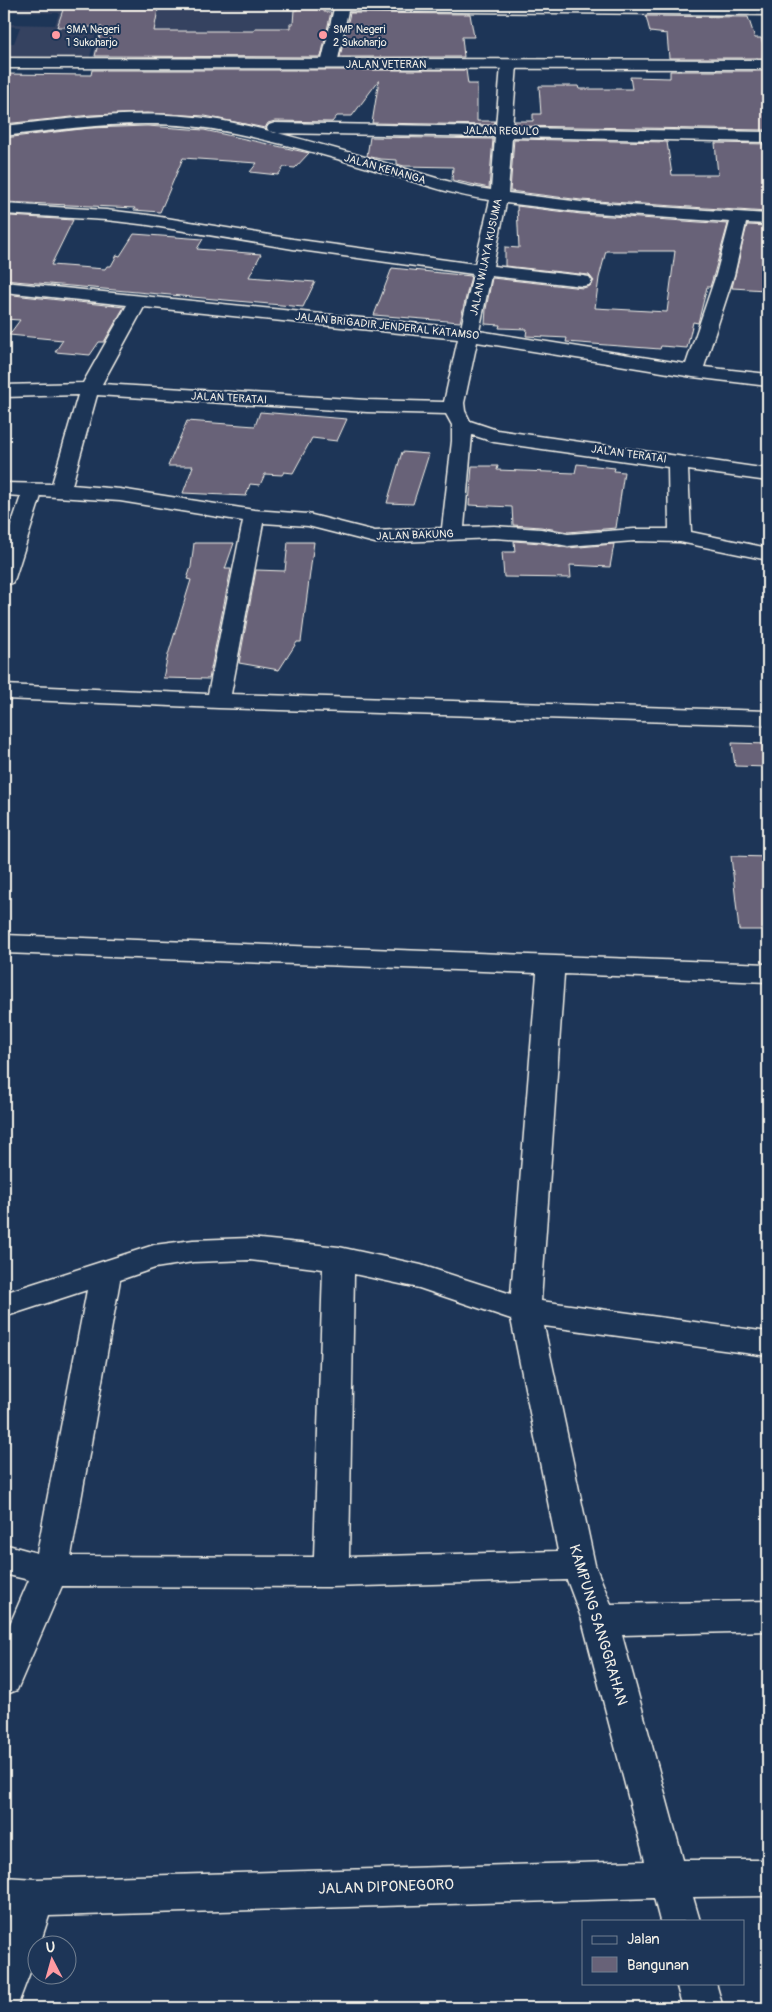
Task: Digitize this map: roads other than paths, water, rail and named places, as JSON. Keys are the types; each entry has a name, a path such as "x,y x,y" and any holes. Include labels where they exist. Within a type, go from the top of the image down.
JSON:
{"street":[{"path":"329,64 342,5 767,11"},
{"name":"JALAN VETERAN","path":"4,63 768,65"},
{"name":"JALAN WIJAYA KUSUMA","path":"452,534 460,476 458,417 470,335 499,196 510,65"},
{"name":"JALAN KENANGA","path":"4,131 85,120 141,118 188,121 234,128 369,163 471,193 581,207 768,219"},
{"name":"JALAN REGULO","path":"234,128 504,131 768,137"},
{"path":"4,209 106,214 293,244 483,270 583,281"},
{"path":"693,371 718,291 725,275 739,218"},
{"name":"JALAN BRIGADIR JENDERAL KATAMSO","path":"4,287 470,335 693,371 768,380"},
{"path":"60,490 89,389 139,300"},
{"name":"JALAN TERATAI","path":"4,391 89,389 367,406 458,417 494,436 768,475"},
{"path":"678,462 680,536"},
{"name":"JALAN BAKUNG","path":"4,489 60,490 120,495 254,516 308,520 375,537 523,533 568,540 634,535 680,536 768,554"},
{"path":"4,578 33,490"},
{"path":"218,701 254,516"},
{"path":"4,692 218,701 768,718"},
{"path":"4,944 768,973"},
{"name":"KAMPUNG SANGGRAHAN","path":"551,965 525,1311 578,1565 600,1620 680,1920"},
{"path":"4,1305 154,1257 193,1251 250,1249 339,1259 421,1277 525,1311 768,1344"},
{"path":"331,1572 339,1259"},
{"path":"4,1679 52,1571 106,1272"},
{"path":"4,1559 52,1571 331,1572 578,1565"},
{"path":"600,1620 768,1616"},
{"name":"JALAN DIPONEGORO","path":"20,1897 669,1879 768,1878"},
{"path":"4,1990 20,1897"},
{"path":"696,1984 702,2008"}],"place":[{"name":"SMA Negeri 1 Sukoharjo","path":"56,35"},
{"name":"SMP Negeri 2 Sukoharjo","path":"323,35"}]}
